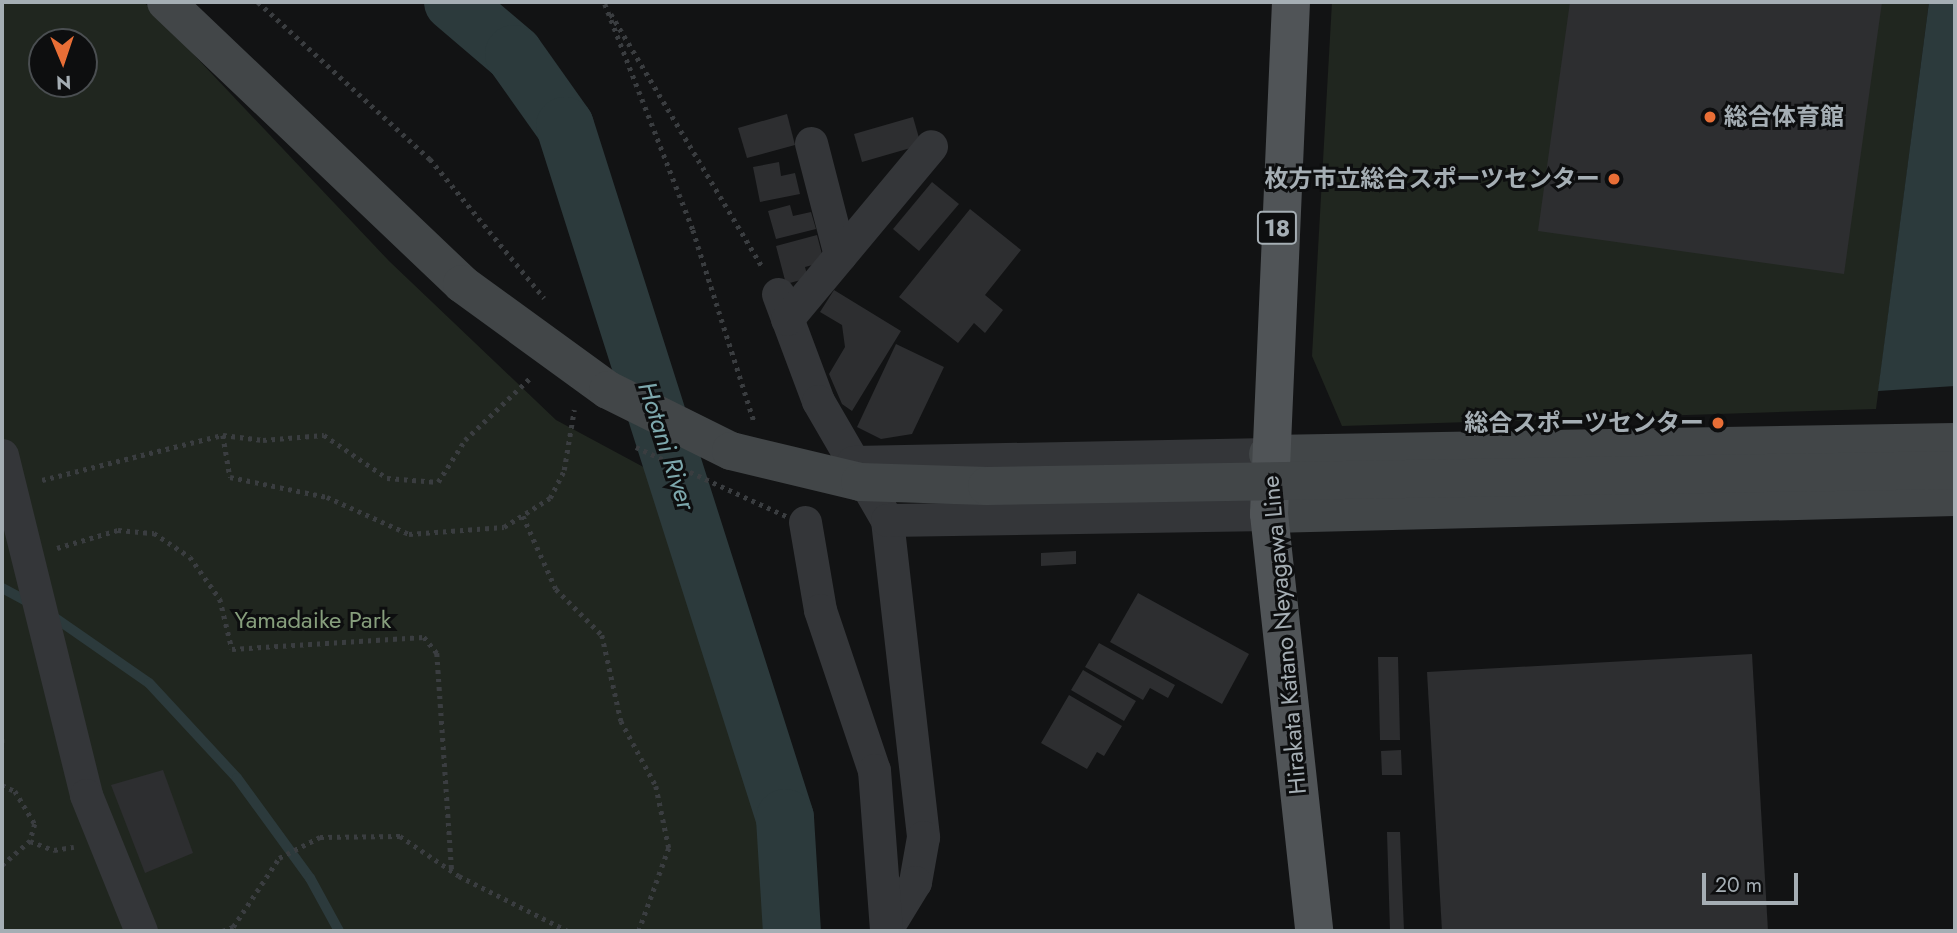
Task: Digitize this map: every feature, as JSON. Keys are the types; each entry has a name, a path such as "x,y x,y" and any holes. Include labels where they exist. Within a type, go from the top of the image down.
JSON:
{"main road":[{"name":"Hirakata Katano Neyagawa Line","path":"1291,2 1268,454 1269,514 1314,931"}],"street":[{"path":"166,2 462,284 633,402 731,451 860,482 987,485 1955,470"},
{"path":"811,143 840,255"},
{"path":"887,928 915,882 923,837 887,520 818,401 782,307 840,255 931,146"},
{"path":"853,462 1955,442"},
{"path":"2,455 6,490 86,795 141,931"},
{"path":"887,520 1955,498"},
{"path":"805,522 820,610 874,770 887,928"}],"path":[{"path":"258,2 430,159 550,306"},
{"path":"604,3 782,307"},
{"path":"604,3 694,230 758,435"},
{"path":"6,490 223,435 263,440 324,435 387,478 438,482 465,440 530,378"},
{"path":"223,435 230,477 327,497 409,534 504,527 551,498 564,470 575,402"},
{"path":"523,516 556,589 602,635 621,721 656,786 669,848 650,916 639,931"},
{"path":"25,556 118,530 154,533 190,558 220,599 232,649 424,637 437,653 452,872"},
{"path":"2,739 2,748"},
{"path":"2,785 15,791 35,824 30,841 2,865"},
{"path":"30,841 68,850 103,836"},
{"path":"222,931 233,929 279,858 320,837 400,836 452,872 568,931"}],"green space":[{"name":"Yamadaike Park","path":"2,2 144,2 389,261 556,420 662,477 771,826 779,931 2,931"},
{"name":"枚方市立総合スポーツセンター","path":"1332,2 1929,2 1876,409 1342,426 1312,356"}],"shaded area":[{"path":"1929,2 1955,2 1955,386 1878,391"}],"building":[{"name":"総合体育館","path":"1570,2 1882,2 1844,274 1538,231"},
{"path":"787,114 795,145 747,158 738,128"},
{"path":"913,117 921,145 862,162 854,134"},
{"path":"779,162 781,176 795,173 800,194 760,202 753,167"},
{"path":"932,182 959,204 919,251 893,229"},
{"path":"790,205 793,216 811,212 816,229 776,239 768,211"},
{"path":"970,209 1021,250 985,295 1003,310 985,333 974,323 958,343 899,297"},
{"path":"817,235 824,262 805,267 808,278 786,284 776,246"},
{"path":"834,290 901,331 852,411 842,404 829,374 845,347 842,325 820,312"},
{"path":"896,344 944,367 912,434 881,439 857,427"},
{"path":"1076,551 1076,564 1041,566 1041,553"},
{"path":"1138,593 1249,654 1222,704 1110,642"},
{"path":"1099,643 1175,685 1168,698 1150,688 1143,700 1085,667"},
{"path":"1752,654 1768,931 1442,931 1427,672"},
{"path":"1378,657 1398,657 1400,740 1380,740"},
{"path":"1083,670 1136,701 1124,721 1071,690"},
{"path":"1069,695 1122,726 1104,756 1097,752 1087,769 1041,743"},
{"path":"1401,750 1402,775 1382,775 1381,751"},
{"path":"163,770 193,853 145,873 111,785"},
{"path":"1387,832 1400,832 1404,931 1390,931"}],"waterway":[{"name":"Hotani River","path":"453,2 514,54 565,126 785,818 792,931"},
{"path":"2,588 32,604"},
{"path":"51,615 149,683 237,778 310,878 339,931"}],"place":[{"name":"総合体育館","path":"1710,117"},
{"name":"枚方市立総合スポーツセンター","path":"1614,179"},
{"name":"総合スポーツセンター","path":"1718,423"}]}
